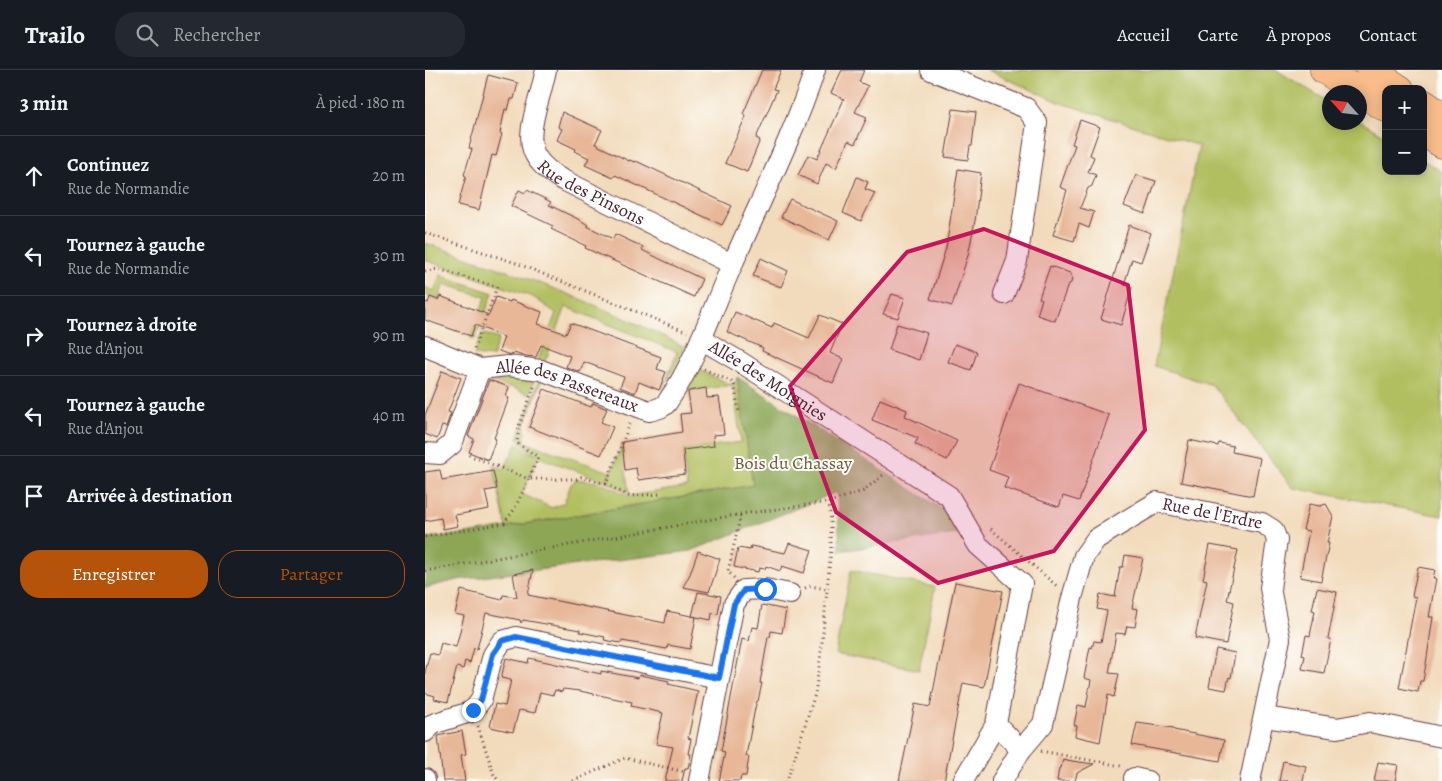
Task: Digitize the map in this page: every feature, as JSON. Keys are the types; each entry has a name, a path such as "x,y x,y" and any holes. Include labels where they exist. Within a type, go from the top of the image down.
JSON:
{"highway":[{"path":"1324,70 1382,106"},
{"path":"1370,70 1394,85"},
{"path":"1427,106 1442,116"},
{"path":"1427,135 1442,144"}],"street":[{"name":"Rue des Pinsons","path":"546,70 531,131 532,146 537,158 547,171 732,264"},
{"path":"701,339 732,264 772,177 815,70"},
{"path":"931,70 1026,108 1037,123 1017,261 1004,294"},
{"name":"Allée des Passereaux","path":"425,346 474,366 508,366 541,370 649,411 660,409 667,403 690,363 701,339"},
{"name":"Allée des Moignies","path":"701,339 742,363 949,496 978,545 1022,584 996,724"},
{"path":"425,453 440,454 452,444 474,366"},
{"name":"Rue de l'Erdre","path":"1002,781 1025,746 1043,724 1072,598 1084,556 1096,539 1157,502 1263,523 1273,530 1277,540 1270,588 1280,639 1250,781"},
{"path":"700,778 734,604 744,590 765,589 790,594"},
{"path":"425,732 433,724 473,710 481,700 493,654 502,641 516,637 719,678"},
{"path":"1264,717 1337,728 1370,722 1442,737"},
{"path":"963,781 996,724 1025,746"}],"path":[{"name":"Allée des Moignies","path":"425,233 516,263 701,339"},
{"path":"425,271 438,269 497,288 474,366"},
{"path":"690,363 733,383 739,413"},
{"path":"425,538 504,523 514,510 538,456 517,443 519,426 541,370"},
{"path":"606,484 637,406"},
{"path":"449,447 529,479 577,479 581,476 606,484 629,496 661,494"},
{"path":"425,571 741,514 829,502 863,491 899,463"},
{"path":"787,781 815,694 831,548 829,502"},
{"path":"741,514 728,571 744,590"},
{"path":"986,525 1072,598"},
{"path":"473,710 494,775 499,781"},
{"path":"1025,746 1123,767 1140,779"},
{"path":"573,781 625,758 700,778"}],"highlighted area":[{"path":"984,229 1128,285 1145,430 1054,551 938,583 836,512 790,386 907,252"}],"green space":[{"path":"987,70 1276,70 1322,98 1322,130 1367,130 1367,125 1382,135 1382,175 1427,175 1427,163 1442,172 1442,516 1293,488 1212,385 1154,366 1199,146 1061,103"},
{"path":"425,243 557,290 653,331 685,347 662,390 677,352 566,307 544,364 538,360 556,313 533,297 425,260"},
{"path":"440,275 493,293 475,339 470,338 486,297 444,284 438,300 425,295 425,287 434,291"},
{"path":"482,333 499,339 492,357 474,355"},
{"path":"699,370 732,385 737,377 753,485 506,527 493,465 504,469 517,443 536,455 521,443 518,438 539,380 541,381 525,425 525,442 610,472 605,481 538,457 522,494 552,508 564,503 571,484 577,479 602,483 629,496 687,487 683,450 741,442 733,385 687,391"},
{"name":"Bois du Chassay","path":"737,377 976,531 840,551 837,492 691,551 457,580 425,588 425,538 466,534 753,485"},
{"path":"488,379 518,379 534,381 529,394"},
{"path":"622,444 629,493 607,482"},
{"path":"851,570 935,587 919,670 835,654"}],"building":[{"path":"762,70 781,70 773,89 777,90 756,138 760,140 747,172 725,163 746,116 743,114"},
{"path":"842,70 864,70 859,82 868,86 855,112 867,117 855,144 848,141 836,168 826,163 817,184 798,175 808,155 817,159 844,99 831,93"},
{"path":"488,75 518,83 514,99 511,99 508,110 505,109 500,133 502,134 496,156 492,155 479,210 458,205 472,149 469,148"},
{"path":"953,109 976,112 972,146 970,146 968,160 945,157"},
{"path":"562,112 602,130 595,144 732,206 722,225 615,175 613,178 585,165 589,158 557,140 562,129 558,127"},
{"path":"1080,120 1100,127 1090,155 1094,157 1088,172 1096,175 1092,186 1088,188 1080,208 1094,212 1089,228 1079,224 1074,241 1053,235 1067,190 1060,187 1075,145 1072,144"},
{"path":"958,169 981,173 975,221 968,255 952,306 930,299 946,248"},
{"path":"1136,175 1156,181 1145,214 1124,206"},
{"path":"857,177 868,182 865,189 875,193 861,221 843,213"},
{"path":"519,190 525,193 527,190 551,202 549,205 580,220 587,226 613,239 615,234 643,247 642,250 702,279 694,297 585,248 586,246 551,229 553,226 511,206"},
{"path":"790,199 838,221 829,240 781,217"},
{"path":"1129,225 1151,233 1141,262 1132,259 1124,285 1132,287 1121,325 1101,319"},
{"path":"761,258 788,271 781,287 753,276"},
{"path":"1050,266 1070,273 1072,278 1055,321 1037,315 1042,299 1039,298"},
{"path":"892,294 905,298 898,318 883,314"},
{"path":"440,296 489,315 496,297 510,302 511,300 542,312 538,324 566,334 571,323 661,357 657,369 666,372 659,390 639,382 635,393 620,387 624,377 584,362 580,372 566,367 570,356 541,345 536,357 514,352 513,355 507,354 499,351 504,337 475,325 471,336 425,320 425,302 428,303 430,297 438,300"},
{"path":"735,312 772,328 774,323 809,338 820,315 842,324 830,353 843,359 833,383 762,351 763,348 727,332"},
{"path":"897,324 927,333 919,360 889,350"},
{"path":"955,344 977,352 971,370 948,362"},
{"path":"442,371 461,378 448,412 451,413 446,427 442,426 437,439 425,434 425,415"},
{"path":"489,380 509,387 506,397 509,398 488,460 469,452 474,439 468,436"},
{"path":"1019,383 1109,415 1079,501 1063,496 1059,507 1004,488 1008,477 989,470"},
{"path":"706,388 707,398 719,397 722,416 724,434 713,435 714,446 683,450 685,474 638,480 636,468 625,470 622,442 682,432 680,414 691,413 688,392"},
{"path":"544,389 591,407 593,403 607,409 601,422 613,427 601,455 529,427"},
{"path":"880,399 907,410 905,416 957,441 947,460 915,444 918,438 872,420"},
{"path":"1189,440 1218,446 1219,443 1233,446 1232,452 1260,458 1253,496 1181,482"},
{"path":"440,470 442,480 493,471 497,489 485,491 489,509 455,515 458,526 443,529 441,518 425,521 425,472"},
{"path":"1309,504 1320,506 1326,504 1333,516 1321,581 1300,577 1309,531 1303,530"},
{"path":"789,543 812,550 804,573 782,566 780,571 766,566 765,569 759,568 758,572 734,567 738,548 750,550 751,546 785,553"},
{"path":"1210,545 1238,550 1227,600 1234,602 1226,644 1195,638 1207,580 1203,579"},
{"path":"698,551 720,559 709,592 683,587"},
{"path":"1125,555 1143,558 1132,608 1138,609 1135,627 1127,626 1125,634 1116,633 1109,673 1119,674 1114,697 1108,695 1100,742 1075,736 1077,726 1074,725 1078,705 1086,707 1091,680 1084,678 1090,647 1092,648 1094,641 1101,642 1107,611 1097,609 1100,594 1115,597 1120,567 1123,567"},
{"path":"1418,567 1435,570 1433,578 1436,578 1429,617 1433,617 1426,664 1423,681 1420,681 1418,692 1399,688 1416,597 1412,596"},
{"path":"533,570 528,595 665,623 667,611 696,617 690,649 668,645 667,649 622,641 621,643 604,640 605,637 580,632 580,630 523,620 521,623 520,620 486,613 477,649 474,648 470,663 465,661 463,669 457,667 448,702 434,699 435,696 425,693 425,672 430,653 438,655 441,643 456,647 464,616 455,614 461,590 502,600 503,595 517,597 513,574"},
{"path":"955,582 1003,591 984,687 963,683 944,781 899,781 915,704 930,707"},
{"path":"1317,588 1337,592 1328,639 1331,639 1324,673 1302,669 1305,656 1302,655 1306,635 1310,636 1315,611 1312,610"},
{"path":"698,592 721,596 718,614 712,613 711,620 692,616"},
{"path":"762,605 786,610 782,633 771,631 770,637 768,637 760,683 762,683 746,756 749,757 746,776 741,776 740,781 719,781 725,752 721,751 742,639 749,641 752,627 758,628"},
{"path":"1216,649 1235,653 1231,678 1229,677 1226,690 1209,687"},
{"path":"506,658 528,663 529,658 601,674 601,671 638,678 639,675 645,676 669,681 668,684 698,691 688,738 691,739 688,754 691,754 688,768 685,768 682,781 665,781 673,747 656,744 663,713 631,706 632,702 563,689 562,692 555,690 553,695 540,692 535,713 519,710 513,732 490,727 495,704 505,706 511,680 501,678"},
{"path":"1137,723 1174,728 1174,730 1224,740 1220,761 1132,745"},
{"path":"462,731 466,754 461,755 465,781 443,781 438,736"},
{"path":"1063,759 1094,764 1077,773 1075,781 1057,781"},
{"path":"1283,761 1306,766 1303,781 1279,781"},
{"path":"1378,762 1398,765 1395,781 1374,781"}],"route":[{"path":"473,710 481,700 493,654 502,641 516,637 719,678 734,604 744,590 765,589"}]}
